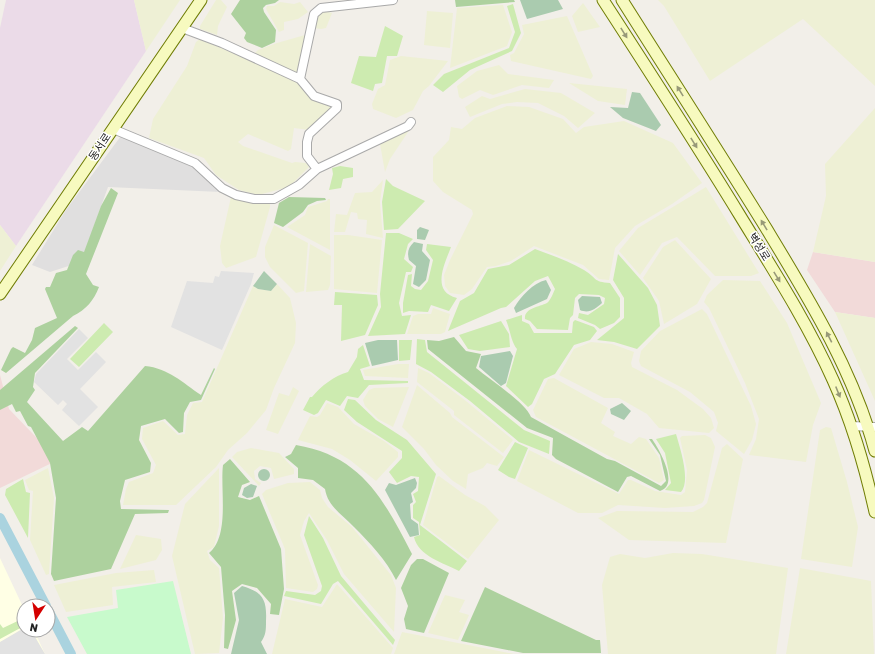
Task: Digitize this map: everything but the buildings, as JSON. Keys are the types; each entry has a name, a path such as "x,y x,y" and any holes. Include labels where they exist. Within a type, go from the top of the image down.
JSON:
{"main road":[{"name":"동서로","path":"0,294 200,0"},
{"name":"벽성로","path":"603,0 792,301 833,379 852,426 868,479 875,512"},
{"name":"벽성로","path":"622,0 814,307 872,427 875,451"}],"street":[{"path":"300,79 314,14 321,8 393,0"},
{"path":"182,28 222,43 300,79 314,96 336,104 337,108 309,134 306,142 307,156 317,169"},
{"path":"113,129 195,163 222,188 236,195 254,199 274,199 299,185 317,169 408,126 411,122"},
{"path":"852,426 872,427"}],"shaded area":[{"path":"6,0 134,0 146,51 16,246 0,225 0,28"},
{"path":"134,0 180,0 146,51"},
{"path":"216,0 221,0 227,7 218,26 217,35 200,29 200,26"},
{"path":"520,0 558,0 563,9 527,19"},
{"path":"658,0 875,0 875,86 803,19 710,81 664,6"},
{"path":"280,2 294,4 300,2 308,12 298,19 284,22 284,30 279,32 266,9 267,6 274,6"},
{"path":"583,3 600,27 578,32 572,16"},
{"path":"503,5 512,32 507,46 450,68 457,8"},
{"path":"324,11 332,13 326,28 314,28 316,15"},
{"path":"427,11 453,13 450,48 424,45"},
{"path":"567,16 593,76 591,79 511,61 510,55 514,53 524,34 522,25"},
{"path":"305,35 297,74 254,54 258,50"},
{"path":"200,39 296,80 313,99 331,107 331,109 309,130 294,128 291,149 288,151 248,134 238,142 243,146 292,163 306,163 309,167 289,187 258,195 239,190 216,175 204,158 149,138 153,119 187,66 196,42"},
{"path":"401,56 448,61 429,86 423,91 413,110 396,118 373,109 372,104 378,89 385,85 390,60"},
{"path":"499,65 508,74 554,80 549,88 522,85 493,95 480,90 462,99 459,97 457,86 477,71"},
{"path":"569,83 627,89 625,105 598,101"},
{"path":"525,89 561,93 595,113 578,128 564,116 538,103 517,102 502,104 470,117 465,107 482,96 490,99"},
{"path":"632,92 640,93 661,125 656,131 623,118 610,107 628,108"},
{"path":"507,106 529,107 563,119 576,133 584,127 624,121 673,143 702,183 672,204 635,226 615,248 609,280 599,279 583,265 534,246 511,261 496,266 487,267 472,289 464,295 450,293 445,286 444,275 473,214 472,210 443,192 433,181 433,157 449,140 451,127 462,129 475,118"},
{"path":"875,108 875,262 813,252 826,196 825,164"},
{"path":"410,129 390,159 385,172 380,144"},
{"path":"121,136 195,168 221,192 108,187 81,262 50,272 32,265 66,210"},
{"path":"383,180 380,202 383,238 366,234 367,220 358,219 357,213 351,212 345,232 334,232 336,214 347,215 355,193 372,192"},
{"path":"706,187 759,273 751,276 715,276 677,237 662,243 640,275 619,251 638,228"},
{"path":"231,197 242,200 270,203 270,207 256,257 226,268 222,263 220,246"},
{"path":"330,199 330,250 287,227 305,215 308,207 327,201"},
{"path":"0,225 16,246 0,271"},
{"path":"274,225 308,243 304,291 296,293 270,267 265,257 265,247"},
{"path":"420,227 429,230 425,240 417,239 417,230"},
{"path":"334,235 348,235 382,240 377,293 334,289"},
{"path":"675,240 711,279 697,304 664,324 659,301 643,278 663,247"},
{"path":"414,242 423,244 422,251 430,260 426,280 419,287 413,284 416,266 409,260 408,255 408,250"},
{"path":"310,244 331,256 330,285 328,290 306,292"},
{"path":"813,252 875,262 875,318 835,312 807,270"},
{"path":"221,271 254,273 251,284 222,350 171,327 187,281 213,283 215,276 219,277"},
{"path":"264,271 277,284 271,291 258,289 253,286"},
{"path":"546,280 551,290 547,299 516,313 514,308 520,299 536,284"},
{"path":"723,280 760,281 787,323 821,403 813,425 806,462 749,455 756,439 759,419 745,383 709,308 704,302 707,295"},
{"path":"277,284 290,298 296,323 295,343 274,388 266,410 247,433 228,450 216,467 176,505 123,505 129,482 153,473 156,465 142,439 143,428 163,421 178,435 185,434 187,415 193,403 202,402 253,286 258,289 271,291"},
{"path":"582,296 600,297 602,303 589,311 580,310 578,300"},
{"path":"433,308 450,314 445,332 441,334 407,334 413,316 418,314 431,314"},
{"path":"702,309 707,314 751,406 756,424 752,440 744,454 716,431 718,423 714,412 690,392 641,366 639,361 641,351 660,331"},
{"path":"835,312 875,318 875,401"},
{"path":"79,329 88,338 67,359 78,370 96,352 106,362 80,389 98,407 79,426 62,410 67,404 63,400 58,405 34,382 36,374"},
{"path":"378,340 397,340 398,360 372,366 365,343"},
{"path":"591,342 612,344 634,352 631,363 632,367 677,390 703,409 711,418 714,428 709,433 659,428 647,414 619,398 604,398 559,375 574,349"},
{"path":"510,351 513,356 506,383 501,386 479,367 481,356"},
{"path":"398,364 409,364 408,378 365,376 363,370"},
{"path":"418,368 429,373 466,401 513,440 503,453 454,415 454,411 417,382"},
{"path":"0,375 9,409 58,460 0,488"},
{"path":"554,378 608,408 601,423 615,432 613,436 631,444 639,437 646,439 659,458 664,480 659,483 536,417 533,410 548,379"},
{"path":"417,385 450,413 452,417 504,457 497,466 487,463 483,468 468,474 466,489 453,481 436,465 424,449 402,427"},
{"path":"293,387 299,391 278,434 266,430 279,393 289,396"},
{"path":"409,387 393,427 378,419 365,406 363,400 369,390 374,388"},
{"path":"327,403 338,407 354,424 384,441 398,452 398,457 376,481 350,460 332,449 298,440 310,416 317,417 320,415"},
{"path":"622,403 631,411 624,420 611,414 610,409"},
{"path":"826,427 831,428 847,482 858,527 852,567 801,559 820,430"},
{"path":"705,435 711,438 715,447 704,500 702,503 694,506 665,508 618,505 602,513 578,513 517,481 529,450 619,494 628,480 631,480 655,491 681,495 685,492 687,470 680,438 682,436"},
{"path":"727,444 743,459 726,543 629,540 598,518 617,511 693,512 703,507 707,503 722,448"},
{"path":"251,448 279,453 294,469 294,474 274,479 271,468 260,466 254,471 255,479 261,483 259,486 232,457 237,452"},
{"path":"48,468 54,498 49,574 46,575 30,540 33,491 29,490 25,480"},
{"path":"219,468 219,526 214,547 207,551 210,560 219,568 223,618 219,653 195,654 172,556 185,504"},
{"path":"266,469 269,470 269,480 262,481 259,480 258,473 259,470"},
{"path":"439,476 465,495 485,506 499,520 468,559 423,525 437,477"},
{"path":"415,478 417,483 416,488 411,493 413,502 410,504 411,519 418,524 419,535 410,537 385,490 389,483 396,485"},
{"path":"310,482 320,490 322,498 328,507 352,527 391,575 396,588 394,632 344,574 327,540 309,513 304,521 300,535 318,585 317,589 313,592 286,588 285,549 262,494 266,490 288,483"},
{"path":"251,484 257,486 253,497 247,498 242,495 244,488"},
{"path":"136,535 161,539 162,550 156,560 120,569"},
{"path":"673,553 702,554 788,568 776,654 608,654 602,585 610,557 620,554 645,558"},
{"path":"0,558 19,598 16,598 16,638 38,638 45,654 0,654"},
{"path":"800,568 871,581 874,654 786,654"},
{"path":"154,570 156,582 112,587 113,605 66,612 54,585 116,573"},
{"path":"337,584 393,648 391,654 272,654 285,599 322,607"},
{"path":"242,586 255,591 264,602 266,608 266,630 261,642 267,654 231,654 239,620 234,593"},
{"path":"445,595 465,600 459,612 469,615 458,640 428,633"},
{"path":"402,632 514,654 394,654"},
{"path":"16,633 16,638 36,638 45,654 0,654 0,642"}],"green space":[{"path":"240,0 279,0 275,3 266,5 263,8 276,30 275,42 262,48 247,42 244,38 246,33 231,14"},
{"path":"455,0 514,0 515,2 456,7"},
{"path":"513,4 521,33 512,51 470,70 443,92 433,85 444,74 509,48 515,32 507,6"},
{"path":"385,26 403,36 397,56 387,56 382,83 375,84 373,91 351,83 359,56 376,57"},
{"path":"340,166 353,168 353,177 343,179 341,188 329,190 333,174 332,168"},
{"path":"386,179 393,186 425,201 398,229 384,230 382,202"},
{"path":"111,188 118,193 86,274 93,285 99,287 95,296 86,308 73,316 6,373 1,370 11,349 13,347 25,353 32,340 35,328 57,318 45,289 46,287 50,287 56,273 67,270 73,255 78,250 84,252 101,206"},
{"path":"289,197 325,198 326,200 317,201 308,205 303,212 283,227 274,223 279,203"},
{"path":"386,233 399,233 413,239 408,244 404,259 413,267 411,272 406,272 399,303 402,316 411,315 405,334 368,336 381,307 380,294"},
{"path":"427,244 451,247 443,269 442,284 444,290 449,295 457,298 449,311 431,305 428,312 409,311 403,313 403,303 408,275 412,274 411,286 415,289 421,290 428,281 433,260 426,250"},
{"path":"535,249 560,258 578,267 598,281 610,283 620,298 620,317 614,323 600,329 595,325 578,318 579,313 588,315 604,304 605,298 599,295 579,294 575,298 573,315 570,318 568,330 537,329 530,321 525,319 525,315 529,310 547,303 551,298 555,289 548,276 535,281 506,307 448,331 460,301 474,293 488,269 509,265"},
{"path":"618,254 648,288 657,305 660,326 637,349 614,342 597,340 624,318 624,298 613,280"},
{"path":"335,292 377,295 378,305 365,335 341,341 342,305 334,305"},
{"path":"522,315 522,321 529,324 534,333 572,333 573,322 575,320 594,327 597,331 590,340 574,345 555,374 544,379 532,404 528,407 506,386 517,349 513,343 506,320"},
{"path":"501,321 509,334 510,347 480,351 468,349 459,335"},
{"path":"104,323 113,332 79,367 70,359"},
{"path":"75,326 78,328 35,373 33,387 35,390 27,402 63,441 82,427 88,431 145,366 153,367 168,373 201,395 214,368 215,369 201,400 190,402 184,413 183,432 179,433 165,419 141,426 139,440 151,463 150,472 125,480 120,501 121,509 169,510 168,513 135,514 111,569 54,581 51,574 56,498 50,463 31,427 28,426 20,411 16,412 12,404 0,410 0,390"},
{"path":"454,337 466,351 481,354 476,368 515,398 531,417 607,459 615,461 661,486 666,481 660,455 649,439 652,439 666,466 668,482 666,487 660,491 631,476 627,477 618,492 556,459 552,455 553,438 527,428 428,349 427,340 439,341"},
{"path":"417,339 425,340 427,352 524,430 550,441 549,454 519,442 470,401 431,372 416,364"},
{"path":"399,340 412,340 410,360 399,361"},
{"path":"363,345 370,366 360,369 364,380 408,381 408,383 369,385 358,398 347,396 340,406 326,400 318,413 314,415 303,410 310,397 312,397 319,389 338,376 348,372 357,357 358,349"},
{"path":"348,399 355,400 376,420 407,440 436,474 420,525 467,561 459,571 432,558 416,544 414,537 420,535 419,522 413,518 413,505 416,502 413,494 418,491 419,477 411,476 397,483 389,472 402,458 402,451 357,422 344,410"},
{"path":"676,434 685,473 684,487 681,492 665,490 671,483 665,453 656,439"},
{"path":"515,442 528,448 515,479 498,470"},
{"path":"296,445 319,451 338,459 354,470 368,483 380,499 412,554 396,580 388,566 377,552 332,506 325,489 313,480 298,478 298,468 285,457 291,454"},
{"path":"230,459 250,482 242,485 238,497 250,500 259,496 281,549 284,589 279,615 270,614 271,604 257,588 242,584 232,591 236,620 228,649 224,648 225,615 221,567 209,553 216,545 220,536 223,512 223,465"},
{"path":"23,479 26,492 30,493 28,538 5,495 6,489"},
{"path":"309,516 323,538 341,576 395,640 393,645 338,581 333,584 321,604 284,596 286,591 315,595 321,591 322,586 304,535"},
{"path":"417,559 423,559 449,573 424,633 406,629 404,619 408,606 401,588 411,565"},
{"path":"173,581 191,654 87,654 67,617 118,608 116,590"},
{"path":"485,587 596,640 600,640 601,653 523,653 461,641"},
{"path":"16,622 16,630 0,639 0,624 3,628"}],"waterway":[{"path":"0,518 42,598"},
{"path":"56,625 71,654"}]}
